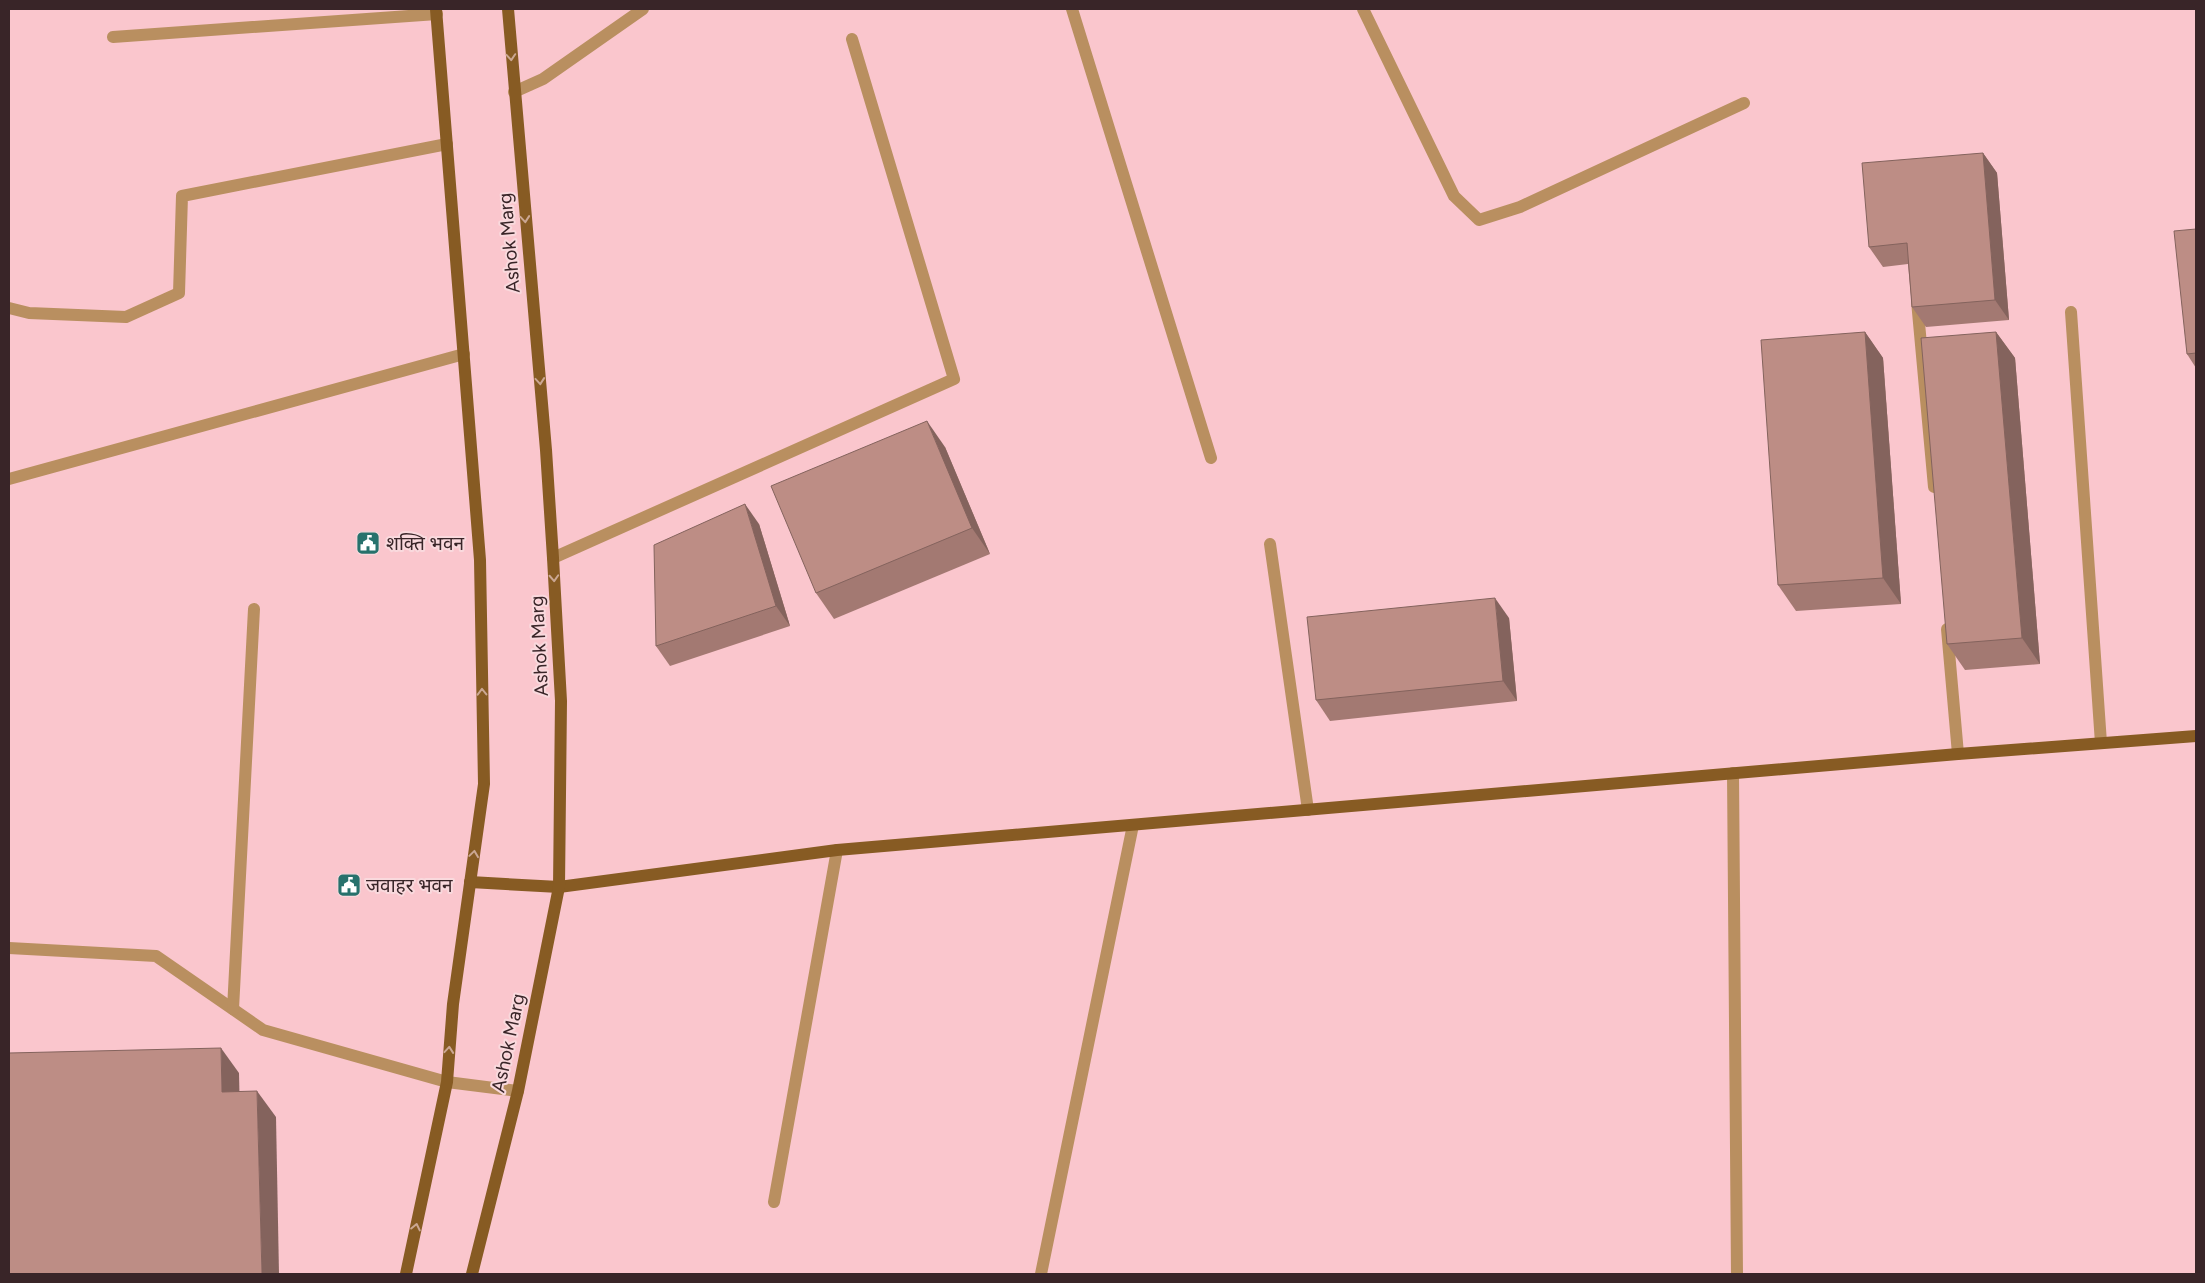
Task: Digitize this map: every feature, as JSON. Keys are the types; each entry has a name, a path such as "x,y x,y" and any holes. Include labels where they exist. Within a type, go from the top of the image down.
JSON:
{"main road":[{"name":"Ashok Marg","path":"472,1274 518,1090 559,887 561,701 553,558 546,450 508,9"},
{"path":"406,1274 447,1082 453,1004 484,784 480,560 436,12"},
{"path":"470,882 559,887 837,850 1958,754 2196,736"}],"street":[{"path":"514,92 543,79 643,9"},
{"path":"1072,9 1211,458"},
{"path":"1367,10 1454,196 1480,220 1520,207 1744,103"},
{"path":"113,37 436,12"},
{"path":"553,558 954,379 852,39"},
{"path":"9,308 29,313 126,317 179,292 182,196 447,144"},
{"path":"1915,285 1935,500"},
{"path":"2071,312 2101,743"},
{"path":"9,479 464,354"},
{"path":"1270,544 1308,810"},
{"path":"233,1009 254,609"},
{"path":"1946,617 1958,754"},
{"path":"1734,773 1737,1274"},
{"path":"1041,1274 1132,825"},
{"path":"774,1202 837,850"},
{"path":"9,948 156,956 263,1030 447,1082 518,1090"}],"building":[{"path":"1983,153 1995,300 1912,307 1907,243 1869,247 1862,163"},
{"path":"2196,229 2196,353 2187,354 2174,231"},
{"path":"1865,332 1883,578 1778,585 1761,340"},
{"path":"1996,332 2022,638 1947,644 1921,338"},
{"path":"927,421 972,528 816,593 771,486"},
{"path":"745,504 776,606 656,646 654,545"},
{"path":"1495,598 1503,681 1316,700 1307,617"},
{"path":"221,1048 222,1092 257,1091 262,1274 9,1274 9,1053"}],"place":[{"name":"शक्ति भवन","path":"368,543"},
{"name":"जवाहर भवन","path":"349,885"}]}
